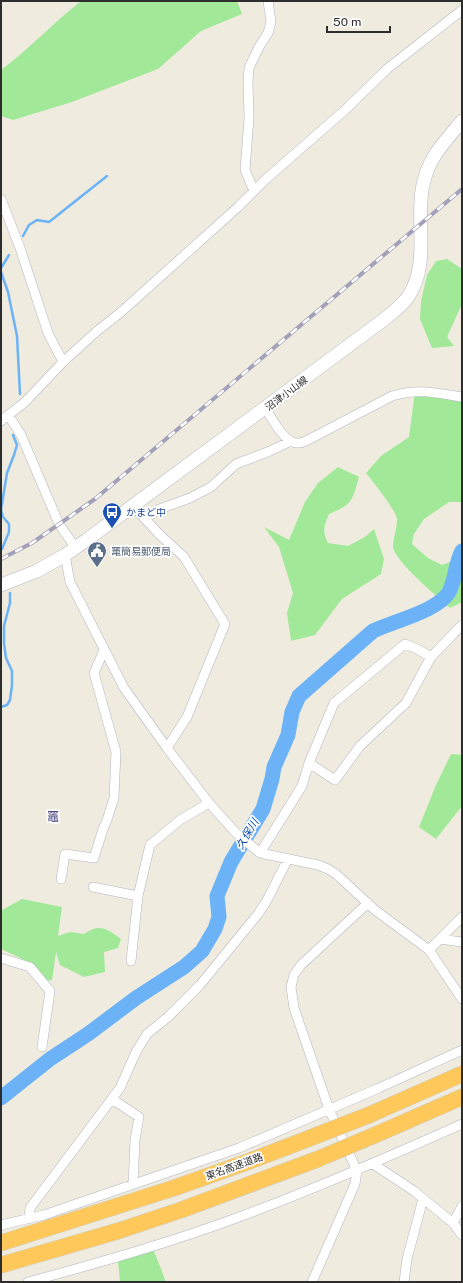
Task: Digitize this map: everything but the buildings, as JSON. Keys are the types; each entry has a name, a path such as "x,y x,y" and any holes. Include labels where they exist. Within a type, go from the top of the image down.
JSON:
{"highway":[{"name":"東名高速道路","path":"6,1242 174,1188 250,1161 369,1114 462,1074"},
{"path":"8,1263 118,1231 188,1207 318,1159 462,1097"}],"main road":[{"name":"沼津小山線","path":"1,585 37,571 70,551 386,318 407,297 417,278 419,263 421,192 425,176 430,163 436,154 462,121"}],"street":[{"path":"254,191 245,170 249,118 248,82 250,68 258,47 268,33 271,22 268,1"},
{"path":"462,10 387,69 345,110 254,191 244,202 63,362 25,402 5,419 21,435 70,551 70,582 124,688 209,803 236,833 260,853 318,864 336,874 375,910 429,950 462,999"},
{"path":"1,199 20,248 48,332 63,362"},
{"path":"265,408 282,433 291,441 298,443 308,440 392,396 413,391 425,391 462,397"},
{"path":"145,519 157,510 190,498 211,488 236,464 291,441"},
{"path":"132,505 160,535 184,557 225,624 187,717 167,748"},
{"path":"309,763 335,780 360,746 406,703 431,657 462,625"},
{"path":"260,853 302,786 309,763 334,703 404,644 431,657"},
{"path":"61,879 65,854 94,858 102,829 108,820 114,798 116,752 94,673 104,650"},
{"path":"132,961 138,896 150,844 180,820 209,803"},
{"path":"30,1219 30,1208 120,1088 136,1052 147,1034 168,1017 200,985 258,914 266,902 288,859"},
{"path":"93,887 138,896"},
{"path":"312,1282 355,1184 357,1171 329,1109 294,1008 291,987 294,975 300,965 368,903"},
{"path":"429,950 462,917"},
{"path":"440,939 462,942"},
{"path":"1,958 30,967 50,991 42,1047"},
{"path":"1,1225 30,1219 240,1148 379,1088 462,1050"},
{"path":"112,1099 139,1116 135,1140 133,1184"},
{"path":"28,1282 108,1260 238,1218 357,1171 462,1124"},
{"path":"373,1164 423,1198 453,1223 462,1235"},
{"path":"404,1282 408,1252 423,1198"},
{"path":"453,1223 462,1206"}],"green space":[{"path":"81,1 237,1 242,14 201,31 158,69 72,102 13,120 1,116 1,70"},
{"path":"447,259 462,269 462,304 447,337 454,346 432,348 420,319 421,301 427,275 436,261"},
{"path":"415,391 462,400 462,502 449,502 424,519 414,534 412,544 428,558 442,565 462,557 462,602 450,608 401,562 396,554 393,547 397,522 396,515 384,496 366,473 381,456 409,437"},
{"path":"338,467 359,477 355,492 350,501 343,507 329,514 324,528 326,539 328,543 348,546 365,537 374,529 384,559 381,574 342,599 315,635 291,641 287,613 293,593 279,547 264,527 289,540 305,502 318,483"},
{"path":"451,754 462,755 462,806 436,839 419,827 436,785"},
{"path":"22,899 62,907 58,936 70,932 84,934 99,928 112,932 121,939 118,948 104,952 105,972 84,977 60,965 56,952 52,980 46,981 33,964 1,949 2,910"},
{"path":"154,1251 166,1282 120,1282 118,1261"}],"waterway":[{"path":"23,236 29,225 37,220 49,222 107,176"},
{"path":"1,268 9,255"},
{"path":"1,272 8,292 17,336 20,394"},
{"path":"2,549 9,532 9,524 3,517 1,510 7,473 17,445 13,435"},
{"name":"久保川","path":"1,1098 50,1059 88,1034 136,998 184,967 202,951 215,929 219,917 217,896 231,862 263,809 274,767 288,735 292,712 299,696 373,631 426,610 443,599 449,592 453,582 462,551"},
{"path":"1,707 7,705 10,700 12,685 12,671 6,658 4,643 4,626 10,603 10,593"}],"railway":[{"path":"1,559 32,543 95,499 462,189"}],"place":[{"name":"かまど中","path":"112,529"},
{"name":"竃簡易郵便局","path":"97,568"}],"district":[{"name":"竈","path":"53,817"}]}
